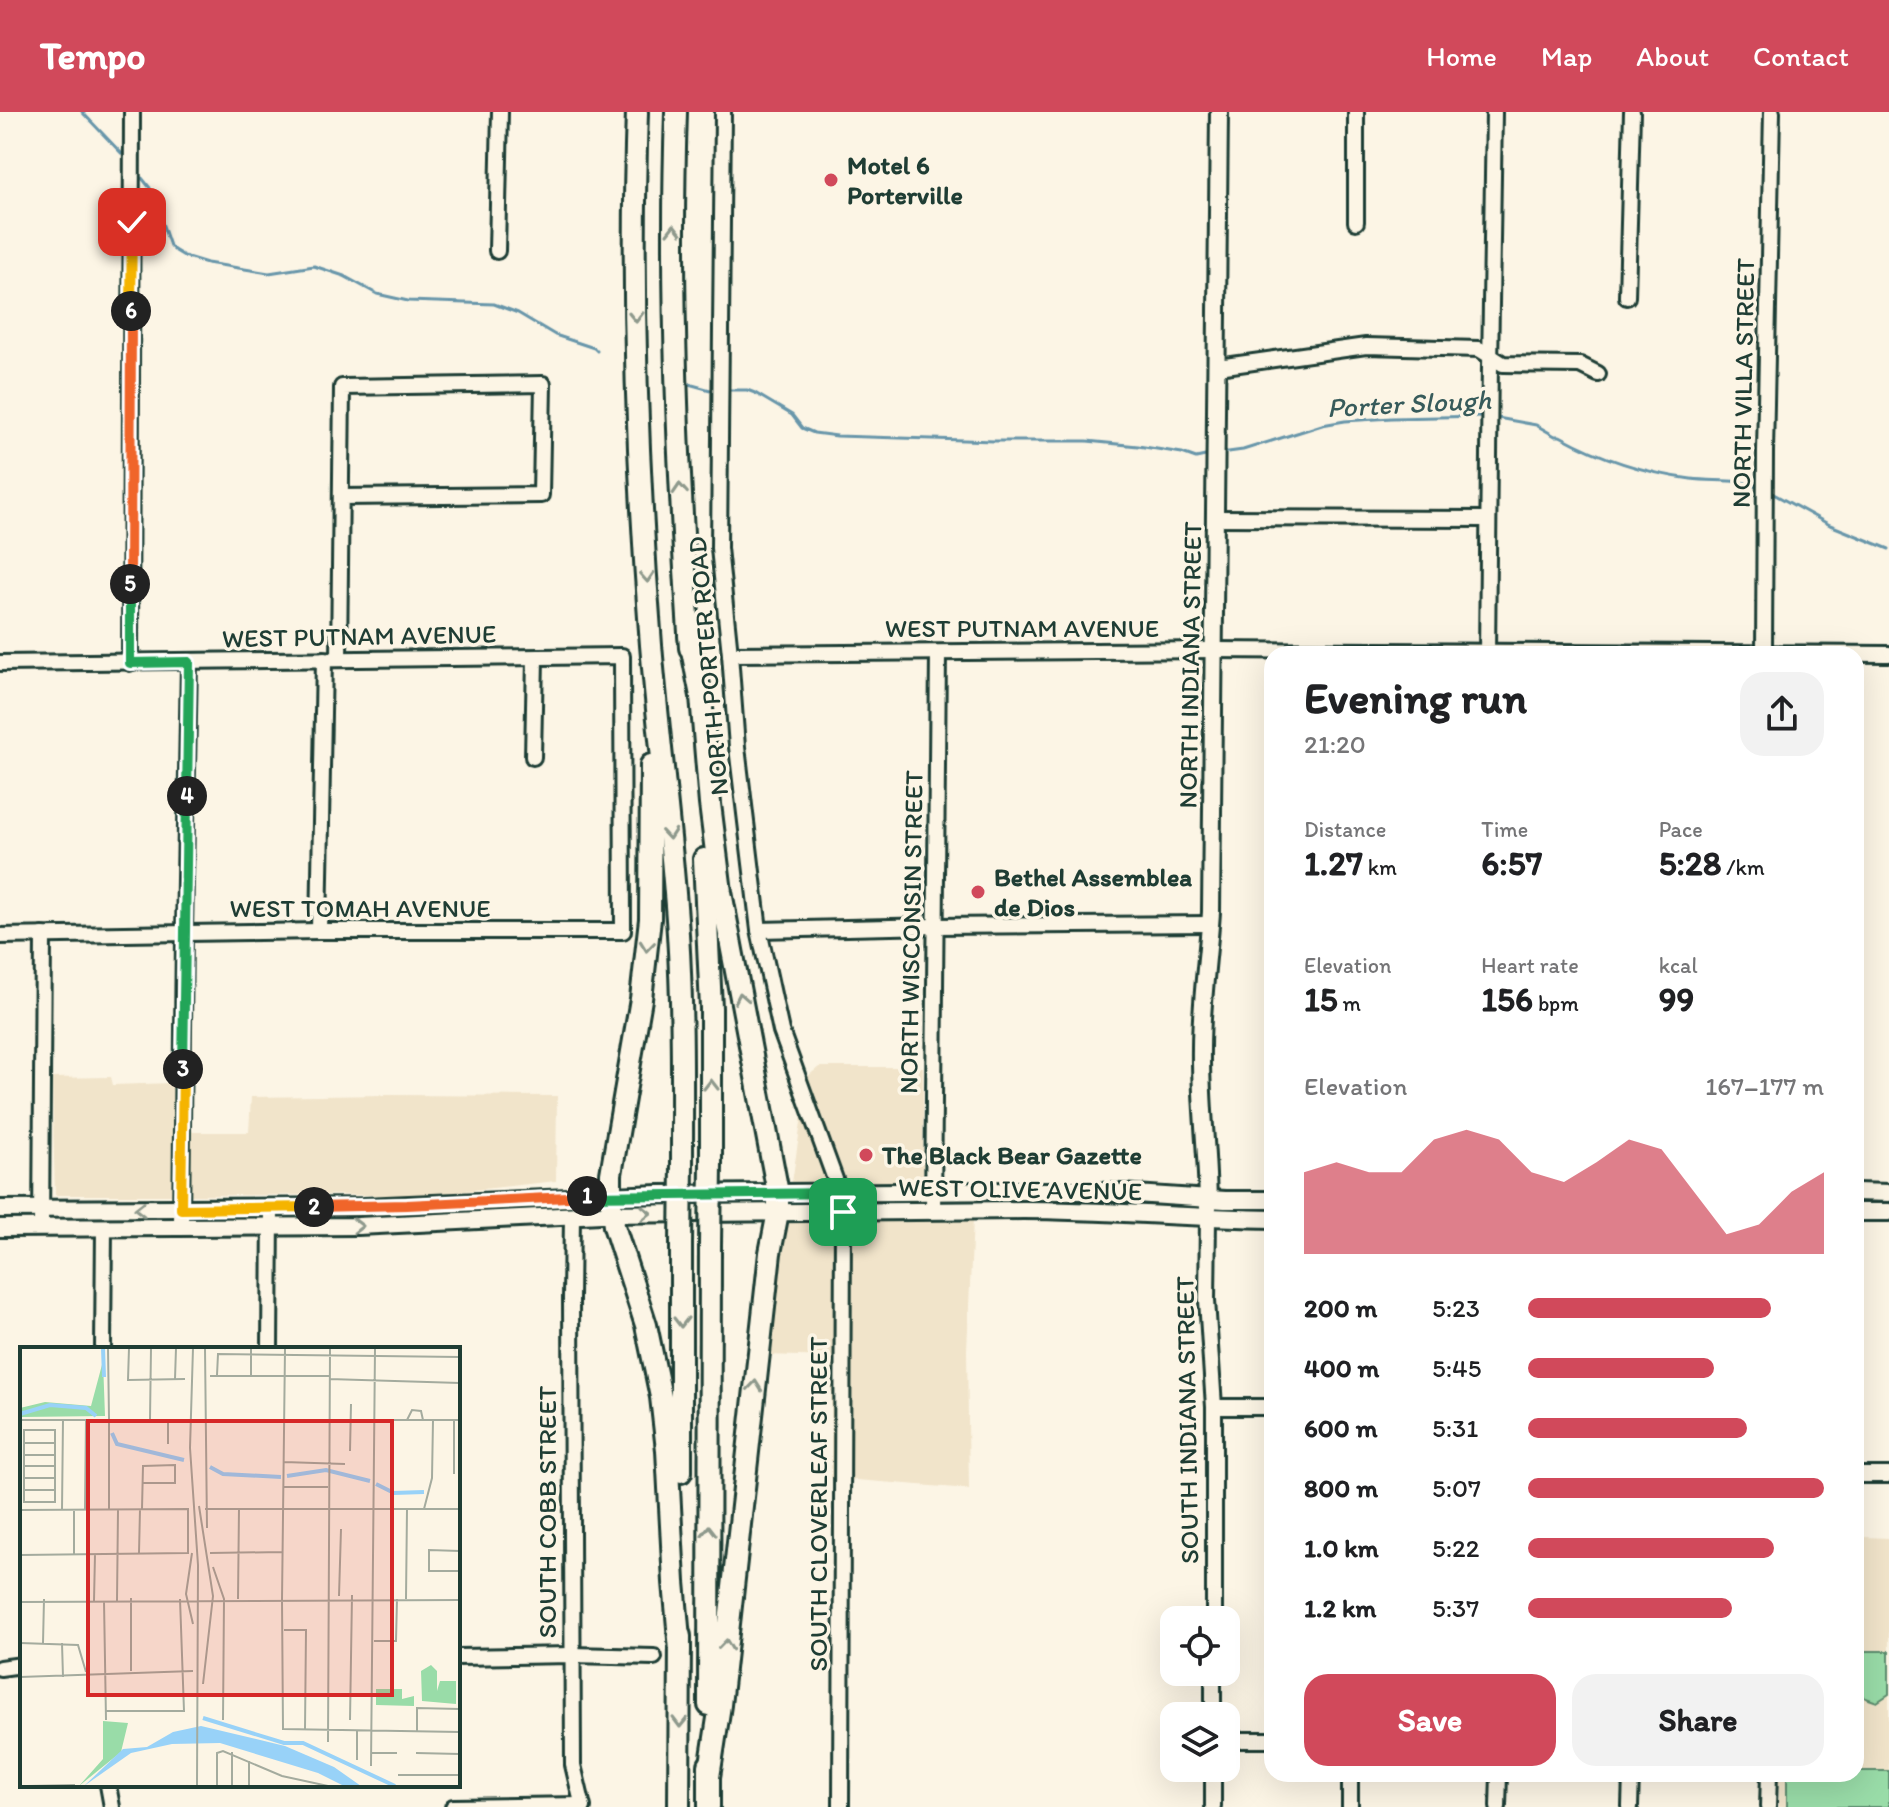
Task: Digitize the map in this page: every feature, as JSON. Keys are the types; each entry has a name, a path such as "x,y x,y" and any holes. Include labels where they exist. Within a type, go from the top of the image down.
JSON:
{"highway":[{"path":"636,120 637,364 651,645 678,932 682,1016 679,1807"},
{"path":"676,120 674,259 679,472 709,943 709,1807"},
{"path":"689,635 701,696 721,892 778,1203 709,1777"},
{"path":"651,645 650,919 641,999 613,1161 611,1204 646,1325 661,1397 680,1650"}],"main road":[{"name":"NORTH INDIANA STREET","path":"1208,1218 1201,1047 1202,1000 1210,924 1219,112"},
{"name":"WEST OLIVE AVENUE","path":"0,1209 271,1208 503,1200 611,1204 841,1202 933,1192 1090,1191 1264,1200"},
{"path":"1864,1192 1889,1193"},
{"path":"458,1221 469,1212 500,1208 503,1200"},
{"name":"WEST OLIVE AVENUE","path":"841,1202 933,1211 1089,1210 1264,1219"},
{"name":"WEST OLIVE AVENUE","path":"0,1228 358,1226 572,1215 611,1204"},
{"path":"1864,1212 1889,1212"}],"street":[{"path":"130,663 132,112"},
{"path":"497,251 500,112"},
{"name":"NORTH PORTER ROAD","path":"723,112 719,548 737,747 759,930 781,1031 841,1202"},
{"path":"1356,112 1356,222"},
{"path":"1487,646 1494,112"},
{"path":"1627,297 1632,112"},
{"name":"NORTH VILLA STREET","path":"1764,646 1772,112"},
{"path":"1218,367 1366,346 1479,349 1503,364 1580,365 1598,374"},
{"path":"319,931 341,497 342,387 543,384 541,495 341,497"},
{"path":"1215,518 1487,519"},
{"name":"WEST PUTNAM AVENUE","path":"730,654 1264,650"},
{"name":"NORTH WISCONSIN STREET","path":"933,1211 938,653"},
{"name":"WEST PUTNAM AVENUE","path":"1864,654 1889,654"},
{"name":"WEST PUTNAM AVENUE","path":"0,663 622,656 623,931"},
{"path":"533,757 535,658"},
{"path":"181,1226 189,662"},
{"path":"759,930 1210,924"},
{"name":"WEST TOMAH AVENUE","path":"0,936 319,931 623,931"},
{"path":"41,1228 43,935"},
{"name":"SOUTH CLOVERLEAF STREET","path":"841,1202 841,1807"},
{"path":"270,1347 271,1208"},
{"name":"SOUTH COBB STREET","path":"572,1215 573,1765 583,1806"},
{"name":"SOUTH INDIANA STREET","path":"1208,1218 1207,1300 1214,1407 1214,1606"},
{"path":"103,1347 104,1227"},
{"path":"1214,1407 1264,1407"},
{"path":"1864,1475 1889,1475"},
{"path":"460,1657 654,1657"},
{"path":"0,1668 20,1665"},
{"path":"1240,1740 1264,1740"},
{"path":"1213,1782 1213,1807"},
{"path":"1350,1782 1350,1807"},
{"path":"1498,1807 1499,1782"},
{"path":"1630,1807 1631,1782"},
{"path":"1768,1807 1769,1782"},
{"path":"108,1787 112,1807"},
{"path":"453,1807 583,1806"}],"shaded area":[{"path":"819,1067 923,1067 923,1178 973,1219 967,1350 969,1489 831,1478 831,1357 766,1355 808,1076"},
{"path":"111,1077 113,1085 172,1083 193,1132 249,1132 251,1097 557,1096 556,1181 429,1195 55,1195 52,1078"},
{"path":"1864,1537 1889,1538 1889,1807 1779,1807 1779,1782 1864,1782"}],"green space":[{"path":"1864,1651 1889,1651 1889,1694 1877,1702 1866,1698"},
{"path":"1864,1771 1889,1771 1889,1807 1787,1807 1787,1782 1864,1782"}],"waterway":[{"name":"Porter Slough","path":"82,112 124,156"},
{"name":"Porter Slough","path":"142,178 150,188 170,246 184,256 269,273 314,266 344,276 377,294 408,301 494,304 518,313 555,335 597,351"},
{"name":"Porter Slough","path":"685,383 714,391"},
{"name":"Porter Slough","path":"725,390 755,393 792,415 802,428 814,433 995,441 1087,441 1138,446 1196,458 1210,455"},
{"name":"Porter Slough","path":"1221,453 1243,450 1322,425 1345,421 1485,416"},
{"name":"Porter Slough","path":"1492,417 1536,425 1555,436 1640,469 1760,487"},
{"name":"Porter Slough","path":"1770,492 1830,525 1889,549"}],"place":[{"name":"Motel 6 Porterville","path":"831,180"},
{"name":"Bethel Assemblea de Dios","path":"978,892"},
{"name":"The Black Bear Gazette","path":"866,1155"}],"route":[{"path":"132,222 130,663 189,662 181,1209 407,1205 599,1195 840,1193 843,1212"}]}
